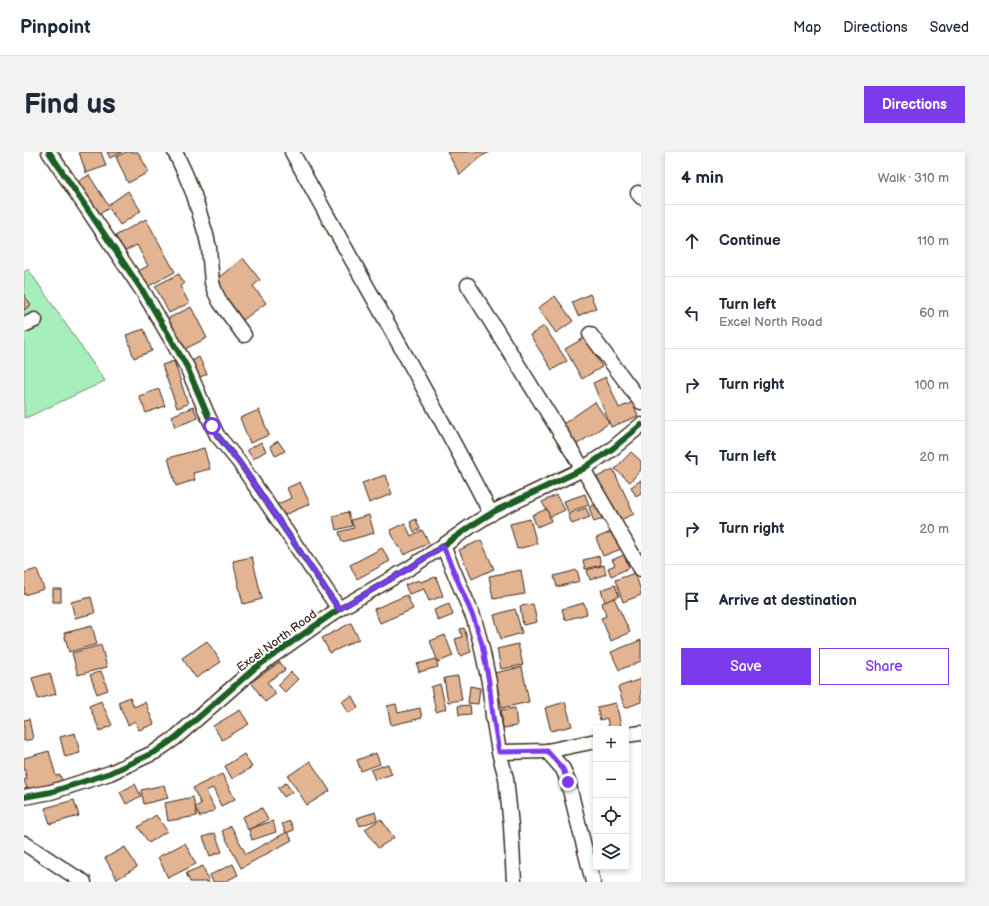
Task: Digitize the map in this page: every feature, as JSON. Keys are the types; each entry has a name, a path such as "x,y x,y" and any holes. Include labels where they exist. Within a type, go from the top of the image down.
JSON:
{"street":[{"path":"49,152 144,293 187,368 217,435 239,462 339,609"},
{"path":"175,152 194,195 210,248 212,282 215,292 220,302 244,335"},
{"path":"292,152 458,450 491,514"},
{"path":"468,285 583,469 641,569"},
{"path":"590,334 641,402"},
{"name":"Excel North Road","path":"24,797 50,792 110,774 155,752 175,738 255,668 339,609 408,569 491,514 583,469 612,449 641,425"},
{"path":"443,546 474,619 482,644 499,752 506,778 511,826 514,882"},
{"path":"629,735 641,733"},
{"path":"499,752 547,751 593,742"},
{"path":"547,751 563,769 568,782 593,882"},
{"path":"24,843 84,882"}],"green space":[{"path":"28,269 105,381 24,418 24,272"}],"building":[{"path":"79,152 101,152 106,166 86,173"},
{"path":"107,152 122,152 110,158"},
{"path":"126,152 138,152 149,172 128,183 116,157"},
{"path":"447,152 490,152 480,157 460,175"},
{"path":"89,175 108,205 128,191 141,211 120,225 109,208 98,215 76,183"},
{"path":"146,219 175,272 145,288 136,272 148,266 137,245 123,252 115,236"},
{"path":"243,258 260,280 253,286 266,303 239,323 231,312 234,310 213,282"},
{"path":"179,274 184,284 180,286 189,303 169,313 155,286"},
{"path":"590,294 596,308 578,316 572,302"},
{"path":"24,295 31,305 24,310"},
{"path":"555,296 573,321 556,333 538,308"},
{"path":"191,307 207,338 183,350 167,319"},
{"path":"544,326 567,361 552,370 530,335"},
{"path":"144,329 152,351 134,358 126,335"},
{"path":"586,337 602,367 582,379 565,349"},
{"path":"199,357 207,374 198,378 190,362"},
{"path":"174,361 188,404 177,408 162,365"},
{"path":"606,377 619,408 633,402 638,416 611,427 593,383"},
{"path":"159,389 165,406 146,413 139,396"},
{"path":"595,402 609,423 573,447 560,426"},
{"path":"193,407 198,418 175,427 171,416"},
{"path":"259,410 269,435 250,443 240,418"},
{"path":"278,441 285,451 276,456 270,446"},
{"path":"261,442 266,451 253,459 247,450"},
{"path":"204,448 210,469 193,473 195,480 176,486 168,458"},
{"path":"631,452 641,461 641,470 630,482 615,469"},
{"path":"613,469 634,514 618,521 597,477"},
{"path":"385,475 392,494 369,503 362,483"},
{"path":"641,480 641,493 636,496 631,487"},
{"path":"300,482 310,504 282,516 276,505 291,498 287,488"},
{"path":"585,494 589,505 568,512 564,501"},
{"path":"556,495 565,510 550,517 542,502"},
{"path":"597,504 602,519 594,522 589,507"},
{"path":"586,508 590,517 572,524 568,514"},
{"path":"547,509 551,521 537,527 532,515"},
{"path":"348,512 352,526 336,530 333,516"},
{"path":"369,515 374,533 342,542 339,532 354,528 351,520"},
{"path":"416,519 420,529 414,532 410,522"},
{"path":"530,519 537,544 517,549 510,524"},
{"path":"405,523 411,536 422,530 429,543 404,555 400,547 398,547 390,530"},
{"path":"613,531 621,549 603,556 596,538"},
{"path":"481,540 494,569 472,579 459,550"},
{"path":"382,548 390,561 357,579 350,565"},
{"path":"624,555 629,568 611,576 608,568 615,565 612,560"},
{"path":"599,556 601,565 585,569 583,560"},
{"path":"252,557 262,599 243,604 233,561"},
{"path":"604,565 606,574 590,580 587,570"},
{"path":"37,569 44,589 24,595 24,573"},
{"path":"521,570 525,594 493,599 489,576"},
{"path":"577,570 580,581 557,587 554,576"},
{"path":"635,573 641,595 623,602 615,580"},
{"path":"436,577 443,596 429,601 424,589 409,594 405,585 419,580 420,582"},
{"path":"615,585 619,596 605,602 601,590"},
{"path":"53,589 61,589 61,602 53,602"},
{"path":"407,595 413,609 380,623 374,609"},
{"path":"91,597 95,613 75,618 71,602"},
{"path":"614,598 630,632 611,641 601,618 606,616 602,603"},
{"path":"584,603 587,614 565,620 562,609"},
{"path":"449,604 453,615 438,621 434,610"},
{"path":"533,604 537,622 523,625 520,606"},
{"path":"515,609 522,633 501,639 494,615"},
{"path":"351,623 359,639 330,653 322,638"},
{"path":"92,626 97,644 69,652 64,633"},
{"path":"464,628 471,652 460,656 455,639 462,637 460,629"},
{"path":"445,635 453,656 438,662 430,641"},
{"path":"641,640 641,661 619,670 611,652"},
{"path":"207,641 221,662 196,678 182,658"},
{"path":"518,644 523,665 501,669 497,649"},
{"path":"101,645 107,667 78,675 72,653"},
{"path":"436,659 438,667 419,672 417,664"},
{"path":"280,662 285,670 267,682 276,694 265,702 251,682"},
{"path":"522,667 529,702 502,708 494,673"},
{"path":"101,671 108,690 97,694 90,675"},
{"path":"291,672 298,679 285,692 278,685"},
{"path":"50,673 56,694 38,699 32,678"},
{"path":"458,676 462,700 448,702 444,678"},
{"path":"641,679 641,702 625,708 618,687"},
{"path":"440,684 446,709 436,712 431,687"},
{"path":"470,686 480,688 478,704 468,703"},
{"path":"352,696 358,708 348,713 342,701"},
{"path":"130,697 134,707 145,702 154,724 139,730 135,721 128,725 118,702"},
{"path":"101,701 112,725 100,731 89,706"},
{"path":"565,702 572,726 551,731 545,708"},
{"path":"616,703 621,726 608,726 607,718 600,720 597,707"},
{"path":"396,704 398,713 420,708 422,718 391,725 387,706"},
{"path":"470,705 471,714 459,715 458,706"},
{"path":"515,708 517,726 503,728 501,710"},
{"path":"240,710 249,724 222,740 213,726"},
{"path":"29,719 33,739 24,741 24,720"},
{"path":"75,733 80,753 65,757 60,737"},
{"path":"49,751 56,776 60,775 63,783 28,792 24,780 27,779 24,768 24,758"},
{"path":"376,753 380,764 361,771 357,760"},
{"path":"244,754 252,767 232,779 225,766"},
{"path":"310,761 330,791 307,805 288,776"},
{"path":"388,764 392,774 375,780 371,770"},
{"path":"222,774 235,799 221,806 213,788 206,791 215,810 200,817 195,807 201,804 193,788"},
{"path":"286,783 292,792 284,797 278,788"},
{"path":"135,784 141,796 126,804 120,792"},
{"path":"164,785 168,798 144,804 141,790"},
{"path":"193,797 197,816 168,821 165,803"},
{"path":"74,800 79,816 50,824 45,808"},
{"path":"262,808 268,820 248,830 242,817"},
{"path":"375,812 377,820 360,826 357,818"},
{"path":"156,815 167,831 149,843 138,827"},
{"path":"381,819 394,838 378,848 365,829"},
{"path":"273,821 276,832 252,840 249,829"},
{"path":"290,821 294,830 286,833 282,824"},
{"path":"231,826 246,854 287,832 292,840 241,868 222,831"},
{"path":"215,833 222,852 210,856 203,837"},
{"path":"185,843 196,864 168,878 158,857"},
{"path":"125,847 137,867 117,879 105,858"},
{"path":"233,864 238,875 224,882 213,882 210,875"},
{"path":"203,866 209,882 190,882 186,873"}],"cycle path":[{"path":"49,152 144,293 187,367 217,435 239,462 339,609"},
{"path":"24,797 51,792 110,773 155,752 175,738 255,668 339,609 408,569 495,511 583,469 612,449 641,425"}],"route":[{"path":"212,426 217,435 239,462 339,609 408,569 443,546 474,619 482,644 499,752 547,751 563,769 568,782"}]}
